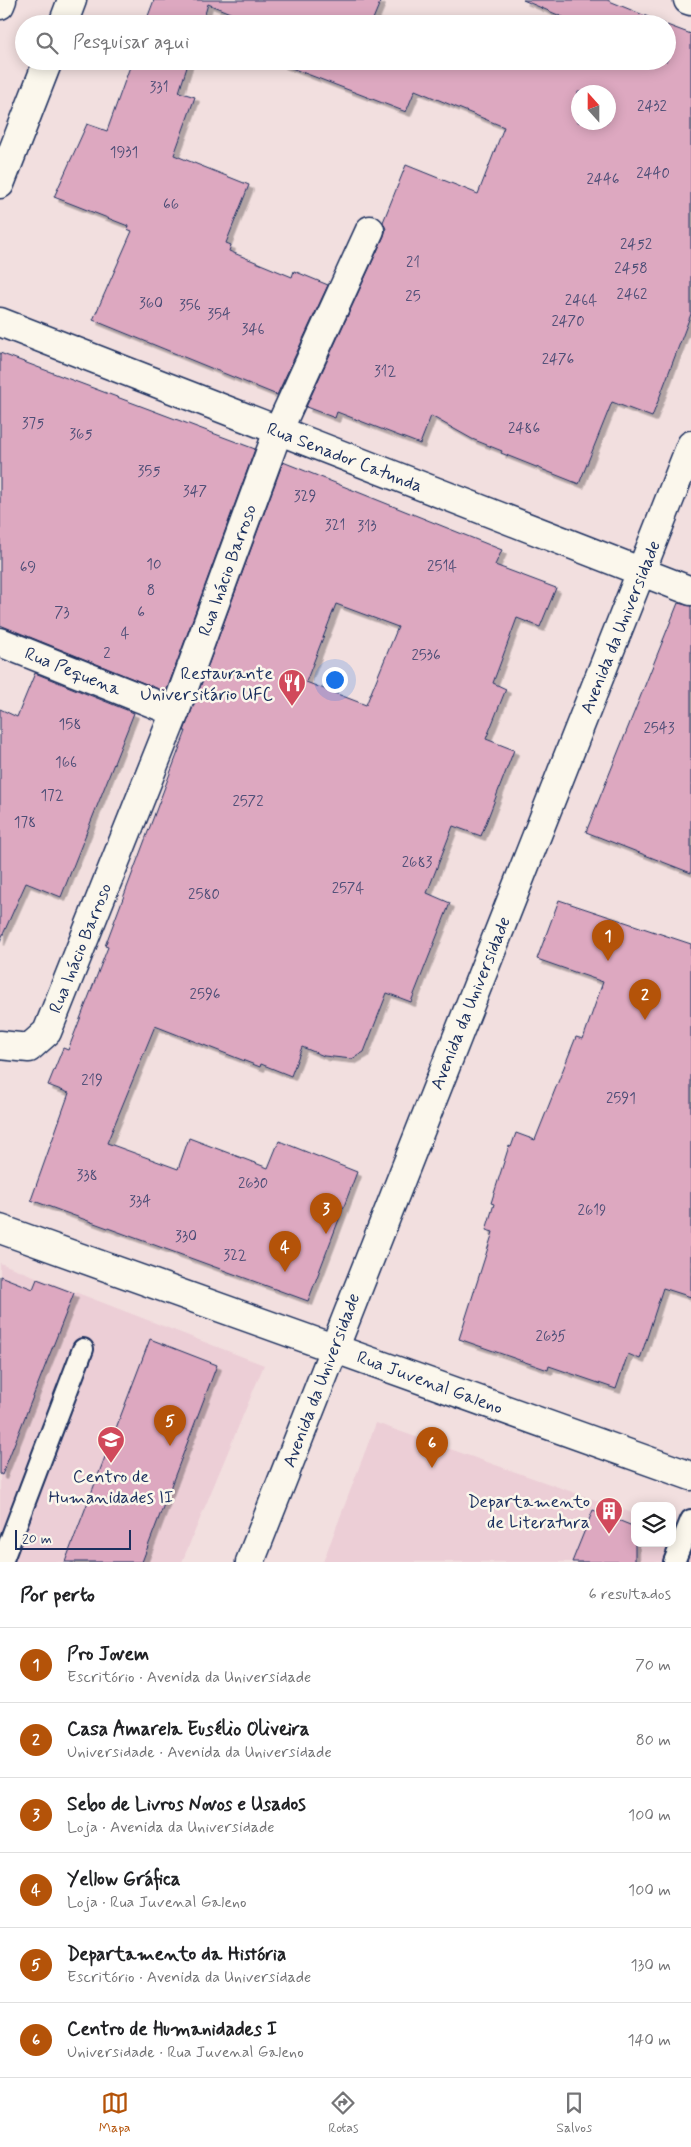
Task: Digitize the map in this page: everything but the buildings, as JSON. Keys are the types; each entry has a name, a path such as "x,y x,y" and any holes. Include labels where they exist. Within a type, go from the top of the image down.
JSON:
{"street":[{"path":"0,5 2,0"},
{"path":"66,15 72,0"},
{"path":"0,184 44,70"},
{"name":"Rua Inácio Barroso","path":"0,1045 29,1048 47,1032 175,712 278,431 370,230"},
{"name":"Rua Senador Catunda","path":"0,322 691,591"},
{"name":"Avenida da Universidade","path":"250,1562 691,445"},
{"name":"Rua Pequena","path":"0,642 175,712"},
{"name":"Rua Juvenal Galeno","path":"0,1229 691,1476"}],"lane":[{"path":"2,1562 83,1349"},
{"path":"674,1562 691,1520"}],"shaded area":[{"name":"Centro de Humanidades II","path":"0,1263 264,1365 182,1562 0,1562"},
{"path":"376,1423 631,1513 631,1547 676,1547 676,1528 691,1533 691,1562 323,1562"}],"place":[{"name":"Restaurante Universitário UFC","path":"292,707"},
{"name":"Pro Jovem","path":"608,961"},
{"name":"Casa Amarela Eusélio Oliveira","path":"645,1020"},
{"name":"Sebo de Livros Novos e Usados","path":"326,1234"},
{"name":"Yellow Gráfica","path":"285,1272"},
{"name":"Departamento da História","path":"170,1446"},
{"name":"Centro de Humanidades II","path":"111,1464"},
{"name":"Centro de Humanidades I","path":"432,1468"},
{"name":"Departamento de Literatura","path":"609,1535"}]}
